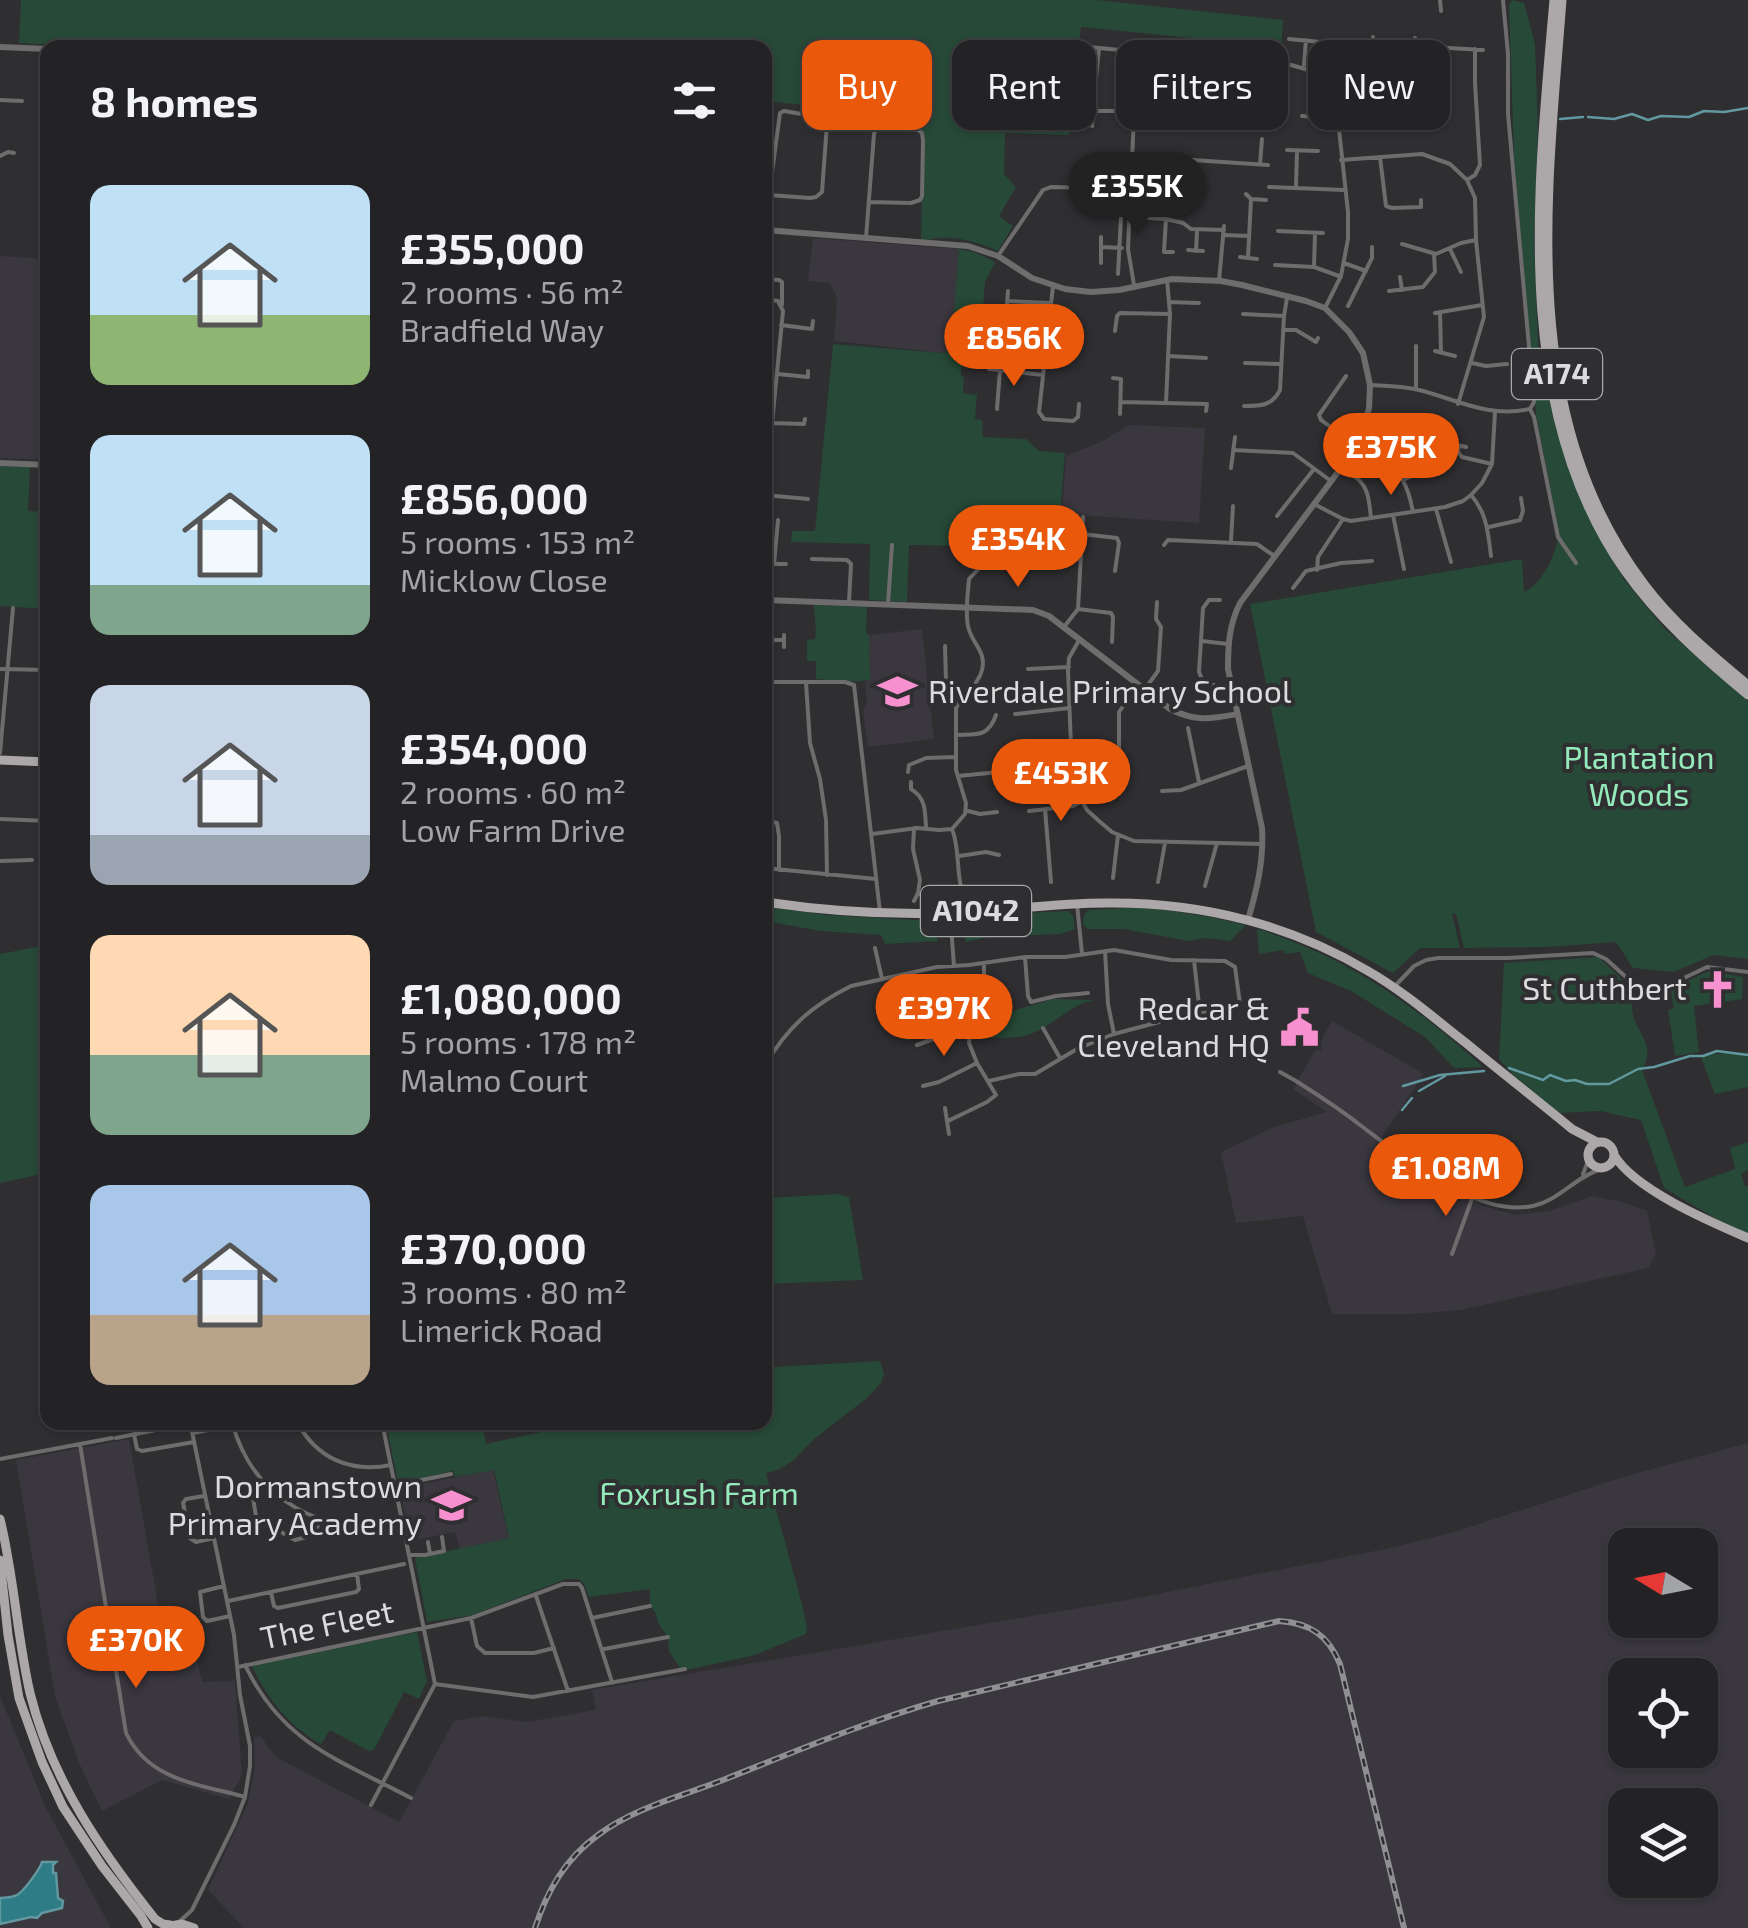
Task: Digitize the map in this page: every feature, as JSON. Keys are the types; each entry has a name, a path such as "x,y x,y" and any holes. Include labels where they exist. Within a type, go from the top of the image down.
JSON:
{"main road":[{"name":"A174","path":"1554,0 1542,176 1540,284 1549,372 1566,445 1595,522 1624,570 1679,635 1748,695"},
{"name":"A174","path":"1562,0 1548,262 1555,360 1566,419 1590,490 1628,562 1684,629 1748,685"},
{"path":"0,760 40,762"},
{"name":"A1042","path":"772,903 880,912 1146,904 1199,910 1290,933 1341,956 1394,987 1572,1129 1609,1144 1632,1175 1691,1212 1748,1238"},
{"name":"A1042","path":"1572,1129 1593,1166 1632,1175"},
{"path":"1588,1158 1590,1147 1597,1142"},
{"path":"1603,1168 1612,1163 1614,1155"},
{"path":"0,1519 30,1694 70,1798 111,1862 156,1919 163,1924 194,1928"},
{"path":"0,1560 19,1698 42,1762 63,1807 148,1928"}],"street":[{"path":"1440,0 1441,11"},
{"path":"1503,0 1508,114 1534,401 1530,408"},
{"path":"1289,39 1306,40 1304,68"},
{"path":"0,47 40,49"},
{"path":"1096,48 1116,49"},
{"path":"1096,90 1100,48"},
{"path":"1450,48 1483,50"},
{"path":"1468,180 1478,171 1480,158 1475,49"},
{"path":"1288,66 1308,70"},
{"path":"0,100 22,101"},
{"path":"772,173 780,113 825,118 822,192 816,198 772,195"},
{"path":"1302,116 1308,117"},
{"path":"866,238 868,202 874,134 876,128 918,130 924,142 920,200 911,204 868,202"},
{"path":"1133,130 1128,249 1135,287"},
{"path":"1324,308 1344,263 1348,230 1340,130"},
{"path":"1132,156 1264,165 1262,139"},
{"path":"1287,150 1318,151"},
{"path":"1296,188 1297,151"},
{"path":"0,156 14,153"},
{"path":"1341,160 1432,156 1450,164 1468,180 1476,198 1484,317 1458,404"},
{"path":"1380,157 1386,206 1421,207 1420,200"},
{"path":"1173,159 1164,252 1173,252"},
{"path":"998,256 1042,190 1091,188 1092,176"},
{"path":"1269,187 1345,190"},
{"path":"1246,194 1252,199 1266,200"},
{"path":"1168,197 1190,195 1190,206"},
{"path":"1118,274 1122,198"},
{"path":"1248,258 1252,199"},
{"path":"1130,216 1166,218 1191,229 1250,236"},
{"path":"1188,250 1200,251 1197,229"},
{"path":"772,230 968,246 998,256 1032,278 1091,292 1167,279 1219,280 1324,308 1350,332 1362,353 1370,386 1370,408 1357,446 1240,603 1231,626 1228,669 1263,844 1259,881 1248,920"},
{"path":"1219,280 1224,230"},
{"path":"1278,231 1323,233"},
{"path":"1314,268 1315,233"},
{"path":"1100,263 1102,237"},
{"path":"1406,254 1404,245 1434,254 1476,240"},
{"path":"1102,247 1128,249"},
{"path":"1348,306 1372,258 1372,247"},
{"path":"1450,249 1462,267"},
{"path":"1389,292 1418,290 1435,272 1434,254"},
{"path":"1240,257 1256,258"},
{"path":"1344,263 1366,271"},
{"path":"1275,265 1314,268 1340,276"},
{"path":"1400,277 1402,290"},
{"path":"1166,403 1170,314 1167,279"},
{"path":"772,280 782,282 782,326 772,427"},
{"path":"1053,285 1039,412 1041,416 1073,422 1078,417 1079,404"},
{"path":"1006,316 1008,291"},
{"path":"1244,406 1264,406 1277,396 1282,384 1288,296"},
{"path":"772,300 782,305"},
{"path":"1007,301 1050,306 1068,312 1068,317"},
{"path":"1168,302 1199,303"},
{"path":"1455,356 1438,351 1438,313 1482,305"},
{"path":"1116,331 1120,313 1170,314"},
{"path":"1243,314 1284,316"},
{"path":"782,326 812,329 812,320"},
{"path":"1283,330 1296,330 1316,342 1318,338"},
{"path":"1416,346 1416,389"},
{"path":"1046,358 1067,360 1068,353"},
{"path":"1168,356 1206,358"},
{"path":"1244,363 1282,364"},
{"path":"1471,363 1503,366"},
{"path":"989,369 1043,375"},
{"path":"998,409 1000,370"},
{"path":"777,374 808,377 808,371"},
{"path":"1346,376 1319,415 1357,446"},
{"path":"1114,378 1121,379 1120,414"},
{"path":"1370,386 1416,389 1495,412 1530,408"},
{"path":"1121,402 1207,404 1206,411"},
{"path":"1530,408 1558,537 1576,563"},
{"path":"1314,504 1343,520 1453,505 1471,496 1492,464 1495,412"},
{"path":"773,423 804,424 804,419"},
{"path":"1408,434 1393,445 1391,461 1403,480 1414,512"},
{"path":"1231,468 1235,437"},
{"path":"1379,438 1393,445"},
{"path":"1452,444 1466,447"},
{"path":"1458,446 1462,458 1492,464"},
{"path":"1234,450 1293,452 1331,482"},
{"path":"0,463 40,465"},
{"path":"1277,516 1314,469"},
{"path":"1403,480 1426,469"},
{"path":"1357,475 1368,496 1370,518"},
{"path":"772,496 808,499"},
{"path":"1471,496 1481,506 1493,553"},
{"path":"1488,527 1520,520 1521,500 1513,503"},
{"path":"1231,543 1233,506"},
{"path":"1436,508 1451,558 1443,556"},
{"path":"1392,515 1403,566 1396,565"},
{"path":"1064,626 1078,609 1083,517"},
{"path":"778,520 774,564 786,564"},
{"path":"1317,570 1322,550 1343,520"},
{"path":"772,527 778,528"},
{"path":"1082,534 1118,538 1115,571"},
{"path":"1164,545 1168,540 1260,546 1276,557"},
{"path":"888,604 892,545"},
{"path":"812,559 847,560 850,602"},
{"path":"1293,588 1302,574 1340,563 1372,561"},
{"path":"966,811 956,757 956,708 976,684 983,660 967,624 969,578 985,562 1036,562"},
{"path":"772,600 1033,610 1064,626 1170,709 1188,718 1238,714"},
{"path":"1214,685 1200,680 1201,641 1205,602 1220,600"},
{"path":"1120,764 1119,712 1158,671 1161,627 1156,619 1157,602"},
{"path":"0,753 13,608"},
{"path":"1078,609 1111,613 1112,642"},
{"path":"1080,638 1068,667 1069,708 1072,770 1087,810 1118,835 1134,842 1263,844"},
{"path":"772,640 784,641"},
{"path":"1201,641 1228,644"},
{"path":"945,646 946,681 963,698"},
{"path":"1028,668 1068,667"},
{"path":"0,669 40,670"},
{"path":"772,682 854,685 880,912"},
{"path":"806,682 810,743 826,820 826,875"},
{"path":"1018,716 1069,708"},
{"path":"955,735 984,733 996,715"},
{"path":"993,722 1003,728"},
{"path":"1188,728 1200,784"},
{"path":"1022,759 1071,756"},
{"path":"907,766 926,758 956,757"},
{"path":"999,772 1005,761"},
{"path":"1162,791 1182,790 1248,766"},
{"path":"958,776 999,772"},
{"path":"999,772 1004,778"},
{"path":"911,782 923,801 926,829"},
{"path":"1030,811 1074,806 1082,801"},
{"path":"1045,809 1051,882"},
{"path":"966,811 998,812"},
{"path":"952,829 966,811"},
{"path":"0,819 40,821"},
{"path":"772,822 776,823 779,836 779,870"},
{"path":"872,834 914,828 952,829"},
{"path":"914,828 913,849 920,880 914,901"},
{"path":"952,829 962,892"},
{"path":"1111,876 1118,835"},
{"path":"1156,879 1166,843"},
{"path":"1204,882 1216,843"},
{"path":"957,856 986,852 999,855"},
{"path":"0,861 32,860"},
{"path":"772,869 876,879"},
{"path":"918,893 926,896"},
{"path":"1077,904 1082,954"},
{"path":"950,912 954,966"},
{"path":"875,948 882,979"},
{"path":"1105,950 1114,1034"},
{"path":"772,1054 812,1008 850,986 1025,957 1105,950 1165,959 1225,961 1234,964 1240,1004 1226,1006"},
{"path":"1394,987 1414,966 1438,958 1593,953 1606,959 1632,984 1650,991 1661,990 1707,967 1748,972"},
{"path":"1025,957 1031,1002 1088,993"},
{"path":"1194,960 1200,1014"},
{"path":"948,1121 996,1095 969,1044 969,1032 986,982 984,963"},
{"path":"988,1080 1035,1074 1114,1034 1159,1022 1156,1000"},
{"path":"911,1013 954,1006 978,1009"},
{"path":"1182,1017 1214,1011"},
{"path":"1043,1028 1060,1058"},
{"path":"917,1045 950,1033 969,1032"},
{"path":"923,1086 977,1063"},
{"path":"1280,1072 1444,1182 1506,1207 1530,1206 1555,1198 1581,1178 1603,1168"},
{"path":"945,1108 949,1134"},
{"path":"1581,1178 1588,1158"},
{"path":"1452,1254 1472,1196"},
{"path":"133,1430 137,1449 142,1452 194,1442"},
{"path":"0,1459 154,1430"},
{"path":"169,1925 192,1910 234,1825 245,1797 250,1746 239,1687 241,1666 191,1430"},
{"path":"192,1434 208,1430"},
{"path":"235,1430 247,1459 265,1483 290,1505 320,1520 354,1528 403,1524"},
{"path":"302,1430 310,1443 339,1463 360,1468 391,1465"},
{"path":"371,1805 435,1684 384,1430"},
{"path":"80,1444 122,1714 132,1744 164,1774 245,1797"},
{"path":"395,1486 452,1474"},
{"path":"265,1483 253,1498 260,1520 295,1540 314,1535 320,1520"},
{"path":"205,1495 183,1503 190,1538 196,1542 214,1538"},
{"path":"409,1555 444,1551 442,1537"},
{"path":"428,1542 430,1554"},
{"path":"227,1601 404,1564"},
{"path":"271,1592 278,1608 356,1592 360,1589 357,1574"},
{"name":"The Fleet","path":"241,1666 471,1618 563,1584 579,1584 592,1618"},
{"path":"224,1586 200,1592 203,1618 206,1621 230,1616"},
{"path":"535,1594 568,1690"},
{"path":"612,1682 592,1618 650,1606"},
{"path":"471,1618 477,1646 487,1654 534,1653 554,1648"},
{"path":"602,1649 668,1637"},
{"path":"241,1666 277,1716 301,1738 411,1798"},
{"path":"435,1684 529,1697 685,1669"},
{"path":"239,1687 253,1682"},
{"path":"192,1910 194,1928"}],"shaded area":[{"path":"813,238 959,249 952,350 942,353 834,341 837,298 830,283 808,281"},
{"path":"0,256 40,259 40,460 0,458"},
{"path":"1128,425 1205,428 1199,523 1062,514 1066,456 1105,440"},
{"name":"Riverdale Primary School","path":"922,629 934,739 868,747 863,712 867,703 865,681 870,679 869,635"},
{"path":"1332,1021 1424,1074 1376,1145 1483,1206 1516,1215 1550,1211 1592,1196 1647,1211 1656,1254 1648,1268 1461,1310 1332,1314 1303,1216 1236,1223 1221,1152 1274,1127 1327,1112 1293,1089"},
{"path":"129,1439 163,1632 198,1663 202,1682 235,1681 242,1775 229,1799 162,1780 102,1811 55,1697 16,1460"},
{"path":"1748,1443 1748,1928 244,1928 208,1890 248,1803 255,1767 254,1738 261,1736 278,1758 399,1822 454,1721 482,1716 526,1722 596,1710 592,1690 1127,1600 1454,1532 1623,1477"},
{"name":"Dormanstown Primary Academy","path":"493,1470 509,1540 460,1550 455,1532 410,1541 400,1488"},
{"path":"0,1696 46,1808 111,1928 0,1928"}],"green space":[{"path":"21,0 1097,0 1283,20 1282,40 1211,40 1081,27 1080,40 952,40 952,130 1070,130 1069,135 1005,133 1004,174 1016,187 999,216 1013,226 998,251 960,239 921,242 923,137 918,130 932,130 932,40 802,40 802,105 772,102 772,40 40,40 40,44 19,43"},
{"name":"Plantation Woods","path":"1512,0 1524,3 1535,44 1538,126 1534,242 1539,363 1563,449 1589,518 1623,578 1665,629 1748,701 1748,959 1713,955 1674,972 1633,968 1616,942 1464,948 1456,914 1452,914 1460,948 1420,948 1393,973 1316,932 1250,604 1522,559 1524,592 1543,575 1559,534 1536,414 1525,297 1514,156 1509,5"},
{"path":"959,249 995,262 985,282 980,349 963,349 963,393 977,395 975,419 982,420 983,437 1026,439 1039,451 1065,453 1060,514 1020,531 988,530 966,546 909,545 907,602 869,600 870,544 791,542 792,531 815,531 833,344 942,353 951,350"},
{"path":"0,466 30,467 28,511 40,512 40,609 0,606"},
{"path":"814,605 867,607 870,680 816,679 816,661 807,661 807,640 815,639"},
{"path":"772,907 826,915 932,921 938,941 885,944 881,935 772,922"},
{"path":"1146,907 1246,925 1230,941 1189,941 1124,929 1088,929 1083,925 1088,910"},
{"path":"1068,911 1073,915 1075,929 1060,934 988,937 966,942 963,933 956,932 957,920"},
{"path":"1257,929 1320,953 1378,985 1432,1023 1483,1067 1454,1068 1425,1037 1351,991 1308,973 1300,952 1259,954"},
{"path":"40,946 40,1174 0,1183 0,954"},
{"path":"1599,957 1632,992 1634,1017 1647,1052 1642,1070 1685,1187 1735,1169 1730,1148 1748,1142 1748,1170 1741,1174 1748,1186 1748,1235 1664,1188 1641,1120 1600,1111 1559,1113 1499,1059 1504,963"},
{"path":"1709,971 1743,977 1742,999 1694,1006 1699,1052 1675,1056 1668,1010 1674,1008 1670,989"},
{"path":"1054,999 1094,1000 1021,1037 970,1037 970,1030 905,1041 905,1020 984,1007 1012,1011"},
{"path":"1748,1052 1748,1087 1715,1094 1700,1055"},
{"path":"838,1194 849,1197 863,1280 772,1284 772,1198"},
{"name":"Foxrush Farm","path":"880,1361 884,1374 867,1398 814,1439 794,1460 766,1473 802,1604 806,1634 755,1655 682,1671 650,1606 650,1589 589,1597 579,1579 566,1579 473,1615 427,1622 415,1558 509,1538 494,1470 455,1477 453,1471 398,1483 387,1430 483,1430 486,1444 550,1430 772,1430 774,1367"},
{"path":"417,1632 427,1681 419,1699 404,1692 374,1750 330,1730 321,1744 310,1737 280,1711 252,1666"}],"water":[{"path":"42,1862 56,1862 53,1873 62,1908 37,1918 0,1924 0,1898 20,1893"}],"waterway":[{"path":"1588,117 1614,119 1632,114 1648,120 1748,108"},
{"path":"1560,119 1583,117"},
{"path":"1509,1068 1543,1080 1550,1075 1566,1081 1609,1084 1638,1069 1690,1056 1717,1051 1748,1055"},
{"path":"1403,1086 1440,1075 1484,1071"},
{"path":"1419,1091 1445,1076"},
{"path":"1402,1110 1412,1098"}],"railway":[{"path":"535,1928 545,1901 576,1854 598,1835 643,1810 938,1701 1279,1621 1317,1632 1340,1664 1404,1928"}],"place":[{"name":"Riverdale Primary School","path":"898,692"},
{"name":"St Cuthbert","path":"1717,989"},
{"name":"Redcar & Cleveland HQ","path":"1300,1027"},
{"name":"Dormanstown Primary Academy","path":"452,1505"}]}
